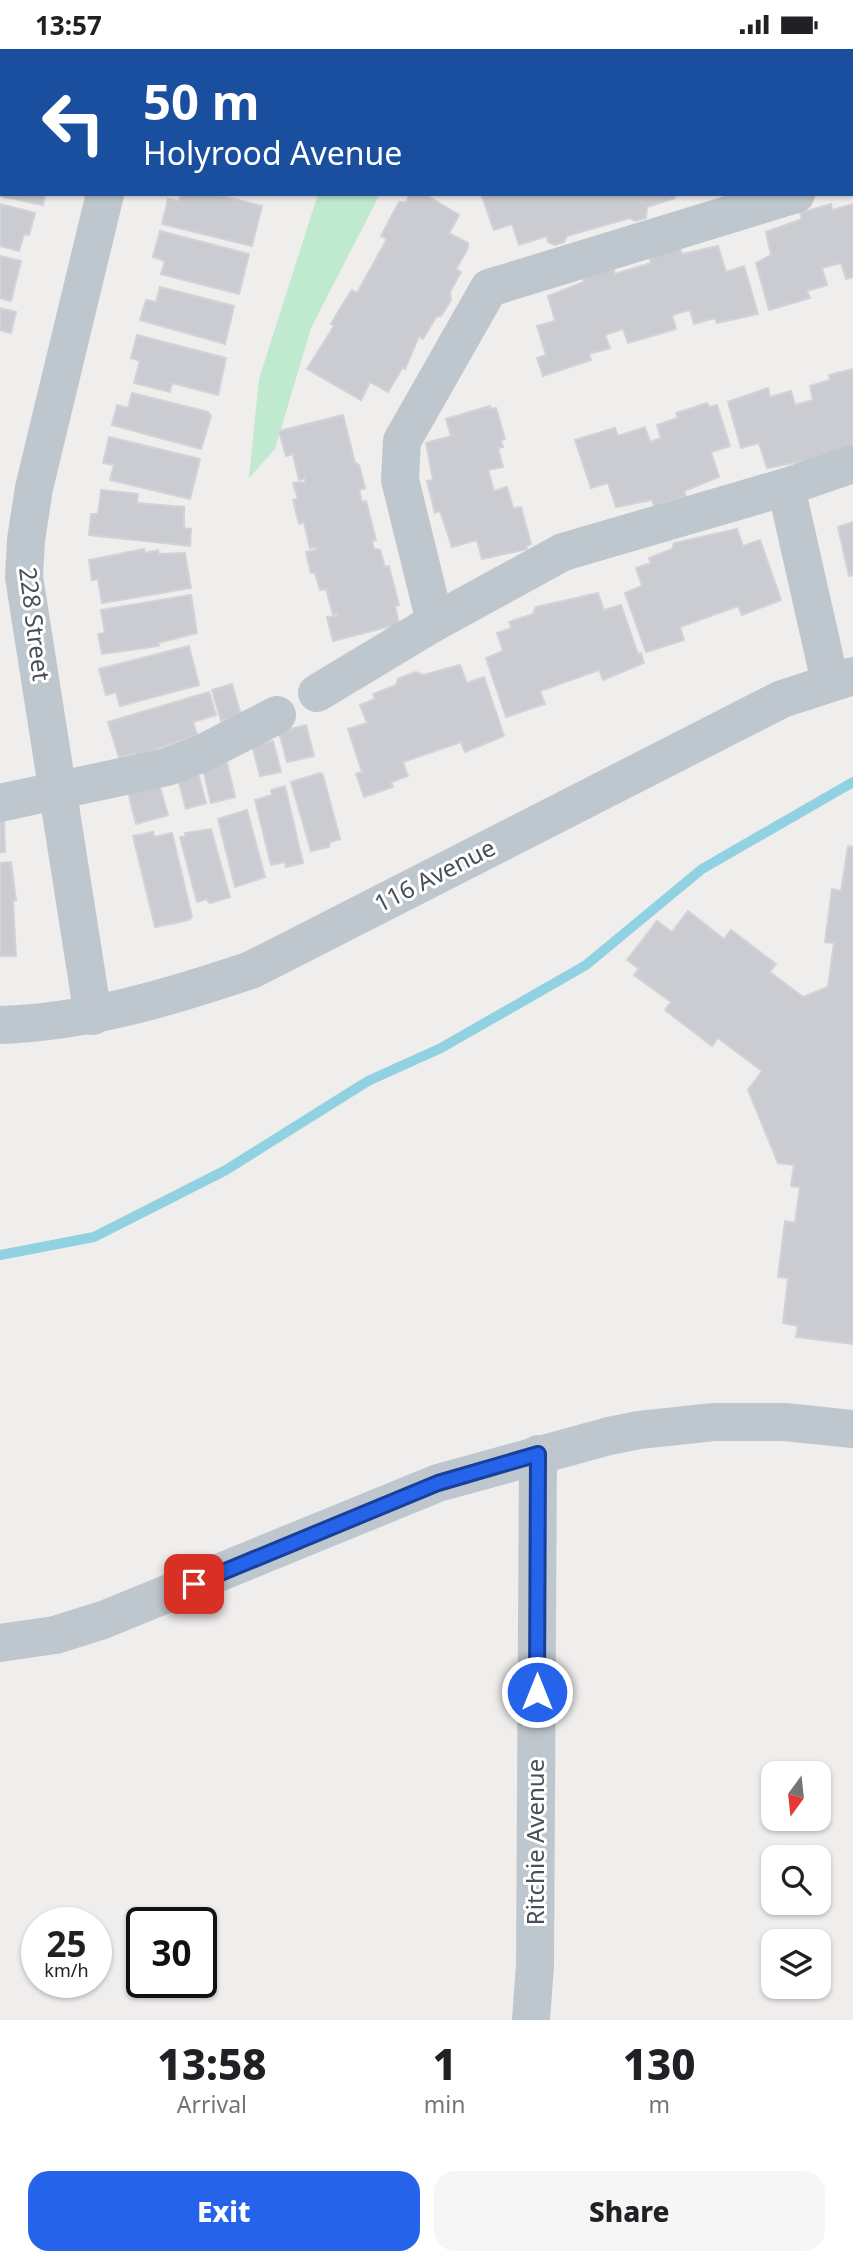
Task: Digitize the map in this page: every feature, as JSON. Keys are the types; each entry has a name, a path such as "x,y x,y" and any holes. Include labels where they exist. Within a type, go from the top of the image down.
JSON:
{"street":[{"name":"228 Street","path":"93,1016 24,577 26,540 47,429 105,196"},
{"path":"435,622 400,480 402,441 489,288 789,196"},
{"path":"317,694 435,622 563,552 786,487 853,464"},
{"path":"786,487 842,679"},
{"name":"116 Avenue","path":"0,1025 93,1016 186,992 251,970 721,729 782,699 842,679"},
{"path":"0,803 167,767 203,753 277,715"},
{"path":"0,1643 55,1635 103,1620 438,1483 538,1454 639,1430 714,1422 785,1422 853,1429"},
{"name":"Ritchie Avenue","path":"531,2020 536,1965 538,1454"}],"green space":[{"path":"317,196 379,196 311,328 275,449 249,478 259,379"}],"building":[{"path":"0,196 45,196 43,205"},
{"path":"180,196 223,196 262,206 252,246 162,224 168,199 179,201"},
{"path":"409,196 428,196 459,215 449,233 468,243 468,248 456,269 461,272 450,292 451,300 441,316 436,317 423,339 419,336 405,369 403,367 388,392 370,382 361,400 307,369 334,326 331,324 341,307 352,290 357,293 387,239 381,236 399,202 406,202"},
{"path":"482,196 675,198 647,207 646,218 635,221 630,218 567,236 564,242 555,245 548,242 547,236 519,245 512,224 494,230"},
{"path":"0,204 35,213 29,235 24,234 19,251 0,246"},
{"path":"831,204 832,210 853,204 853,277 846,279 841,263 822,268 827,285 807,291 810,298 769,310 756,263 771,255 766,232 802,219 800,213"},
{"path":"160,231 249,254 239,294 161,274 165,261 153,257"},
{"path":"718,246 726,272 744,266 758,314 717,323 715,318 694,324 690,310 672,315 676,329 628,343 623,329 605,335 610,348 589,354 591,360 543,376 537,358 546,355 537,326 555,321 548,296 584,282 582,277 613,267 615,274 651,263 649,257 680,248 682,254"},
{"path":"0,256 21,261 11,301 0,298"},
{"path":"160,287 234,306 225,344 140,320 146,300 156,302"},
{"path":"0,308 16,312 11,333 0,330"},
{"path":"137,335 226,358 218,395 172,383 170,392 134,383 140,361 131,358"},
{"path":"853,369 853,447 804,467 802,461 767,468 759,443 741,448 728,402 768,388 770,397 791,391 795,405 813,400 810,386 830,380 829,375"},
{"path":"132,393 208,412 211,416 201,449 112,425 117,405 128,408"},
{"path":"707,403 709,407 717,405 730,446 711,452 719,477 684,491 686,496 654,506 652,500 616,507 608,483 591,488 575,440 615,428 618,436 645,427 650,442 661,438 657,425 678,418 676,413"},
{"path":"490,406 491,409 496,408 505,439 501,440 503,447 498,448 503,467 488,470 494,491 507,487 513,508 521,507 531,544 526,546 527,549 482,559 477,540 452,547 440,511 435,513 427,481 433,480 426,443 451,436 446,419"},
{"path":"343,415 355,463 359,465 365,488 359,490 362,502 366,501 376,540 372,541 374,549 380,550 385,567 389,566 399,605 395,606 399,624 333,641 327,617 339,616 338,613 333,615 326,589 320,590 315,573 311,573 306,552 316,550 316,547 310,548 304,522 299,524 293,500 298,499 293,483 305,482 305,478 299,480 293,454 286,456 279,431"},
{"path":"109,437 200,459 190,499 110,480 114,465 103,463"},
{"path":"101,490 138,494 137,503 184,507 184,528 191,529 190,546 89,535 91,514 98,514"},
{"path":"853,522 853,575 849,576 838,527"},
{"path":"737,529 743,546 760,540 781,600 742,615 738,606 680,627 684,640 646,652 625,593 642,586 636,568 651,563 649,558 672,549 674,543"},
{"path":"144,549 145,553 158,550 159,554 185,553 191,588 102,603 98,579 92,580 89,560"},
{"path":"598,593 604,610 621,605 638,654 641,653 644,663 603,680 599,670 540,691 545,704 506,717 486,658 503,651 497,633 512,628 509,622 533,614 536,607"},
{"path":"191,595 197,633 158,643 159,646 102,654 98,634 105,633 101,610"},
{"path":"189,646 199,685 120,706 116,692 106,695 99,669"},
{"path":"460,665 467,683 484,677 504,736 465,752 461,742 403,762 408,776 391,782 393,787 364,797 356,774 362,772 348,729 367,723 360,705 375,699 373,694 396,685 398,679 407,675 416,672 423,675"},
{"path":"232,684 241,715 221,721 212,690"},
{"path":"209,692 216,715 193,722 197,735 136,756 135,753 119,758 108,722"},
{"path":"306,725 314,756 287,762 279,732"},
{"path":"273,741 281,772 260,776 252,745"},
{"path":"227,763 235,797 211,803 203,769"},
{"path":"198,773 206,803 186,809 178,779"},
{"path":"320,773 323,775 340,839 330,842 329,847 311,851 291,782"},
{"path":"159,784 168,815 136,824 128,792"},
{"path":"285,786 303,863 286,867 285,862 271,865 255,800 272,795 271,790"},
{"path":"247,810 265,877 235,887 218,819"},
{"path":"0,820 4,820 5,852 0,852"},
{"path":"211,829 230,897 210,903 206,899 197,902 180,837 186,836 185,833"},
{"path":"153,832 154,837 172,833 192,917 189,920 155,927 133,836"},
{"path":"848,846 853,847 853,1344 796,1337 798,1326 783,1323 788,1278 778,1277 785,1221 795,1223 800,1187 791,1186 794,1165 778,1163 748,1090 762,1071 718,1038 712,1046 665,1010 671,1002 634,975 639,969 627,960 657,921 672,932 688,911 724,939 731,930 776,964 770,972 803,997 828,987 834,943 825,942 832,889 841,891"},
{"path":"11,862 16,900 13,901 16,956 0,956 0,863"}],"waterway":[{"path":"0,1255 94,1237 226,1170 368,1081 441,1048 586,965 702,869 853,782"}],"route":[{"path":"194,1584 438,1483 538,1454 537,1692"}]}
